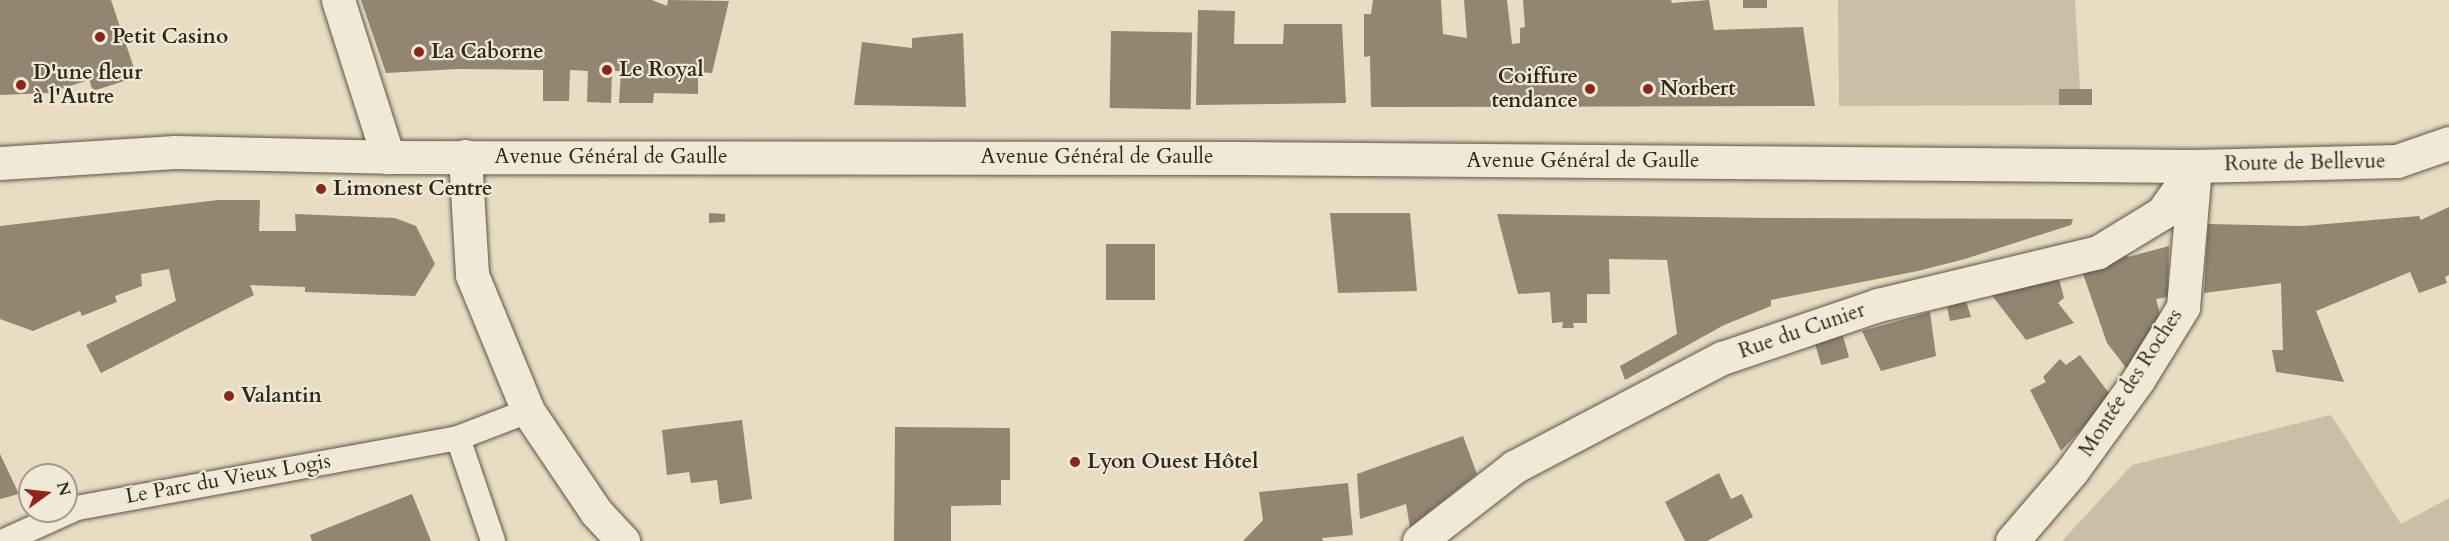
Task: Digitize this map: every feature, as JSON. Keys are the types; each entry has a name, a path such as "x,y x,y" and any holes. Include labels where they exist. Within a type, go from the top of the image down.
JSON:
{"main road":[{"path":"338,0 388,157"},
{"name":"Route de Bellevue","path":"2195,166 2397,161 2449,143"},
{"name":"Avenue Général de Gaulle","path":"0,163 134,153 388,157 1239,158 2195,166"},
{"path":"465,156 472,275 528,411 596,512 623,541"},
{"name":"Rue du Cunier","path":"1419,541 1514,467 1722,358 1878,305 2098,252 2162,213 2195,166"},
{"name":"Montée des Roches","path":"2012,541 2072,471 2138,380 2183,307 2195,166"}],"lane":[{"name":"Le Parc du Vieux Logis","path":"4,541 76,508 458,438 528,411"},
{"path":"458,438 493,541"}],"shaded area":[{"path":"1838,0 2075,0 2080,89 2092,105 1839,106"},
{"path":"2331,415 2401,524 2449,498 2449,541 2062,541 2132,465"}],"building":[{"path":"0,0 111,0 137,77 93,91 89,80 48,93 0,95"},
{"path":"361,0 652,0 667,6 668,0 729,1 712,73 698,72 698,94 654,93 653,103 619,103 621,71 612,71 611,103 587,102 588,71 570,70 569,101 543,101 543,70 458,69 386,73"},
{"path":"1373,0 1441,0 1443,34 1467,38 1464,0 1507,0 1512,44 1520,43 1520,28 1525,27 1523,0 1671,0 1672,3 1709,0 1714,30 1803,27 1815,106 1371,107 1370,56 1364,57 1364,14 1371,14"},
{"path":"1743,0 1767,0 1767,8 1743,8"},
{"path":"1198,10 1235,11 1234,44 1283,44 1284,24 1342,24 1346,103 1196,105"},
{"path":"1111,31 1192,32 1191,109 1110,108"},
{"path":"963,33 966,107 854,105 862,42 912,48 912,38"},
{"path":"2059,89 2092,89 2092,105 2059,105"},
{"path":"218,200 260,200 259,231 296,231 295,214 395,218 416,226 435,264 415,296 305,292 305,287 250,285 254,295 101,373 86,345 176,301 169,269 141,274 142,286 115,296 117,302 82,316 80,311 33,331 0,319 0,226"},
{"path":"2449,207 2449,275 2445,277 2447,283 2419,293 2410,272 2316,311 2344,382 2276,372 2272,350 2283,350 2281,283 2204,293 2208,224 2303,226 2419,216 2421,220"},
{"path":"709,213 725,214 725,222 709,223"},
{"path":"1330,213 1410,213 1417,291 1338,293"},
{"path":"1497,214 2073,219 2071,225 1965,259 1918,271 1771,300 1771,306 1724,325 1625,380 1620,366 1677,334 1667,260 1609,259 1610,294 1587,294 1587,323 1573,323 1574,328 1562,328 1563,322 1552,323 1550,292 1518,294"},
{"path":"1106,244 1155,244 1155,300 1106,300"},
{"path":"2169,246 2168,297 2156,299 2160,314 2130,373 2107,343 2081,268 2126,254 2128,257"},
{"path":"2058,275 2064,298 2058,303 2074,323 2026,340 1991,294"},
{"path":"1966,301 1971,317 1950,321 1947,307"},
{"path":"1930,312 1936,356 1881,371 1862,331"},
{"path":"1843,336 1849,357 1821,365 1815,344"},
{"path":"2080,355 2112,397 2061,451 2030,390 2046,382 2043,377 2060,359 2066,365"},
{"path":"742,420 752,499 720,504 717,480 691,483 689,472 667,475 662,430"},
{"path":"895,427 1010,428 1010,480 1001,480 1001,505 951,506 951,541 894,541"},
{"path":"1463,436 1477,474 1410,527 1406,504 1360,519 1357,474"},
{"path":"0,454 18,494 0,499"},
{"path":"1719,473 1731,499 1742,494 1753,517 1707,541 1685,541 1665,502"},
{"path":"1348,483 1353,535 1322,538 1323,541 1243,541 1263,520 1259,492"},
{"path":"412,494 431,541 312,541 310,535"}],"place":[{"name":"Petit Casino","path":"100,37"},
{"name":"La Caborne","path":"419,52"},
{"name":"Le Royal","path":"607,70"},
{"name":"D'une fleur à l'Autre","path":"21,85"},
{"name":"Coiffure tendance","path":"1590,89"},
{"name":"Norbert","path":"1648,89"},
{"name":"Limonest Centre","path":"321,189"},
{"name":"Valantin","path":"229,396"},
{"name":"Lyon Ouest Hôtel","path":"1075,462"}]}
